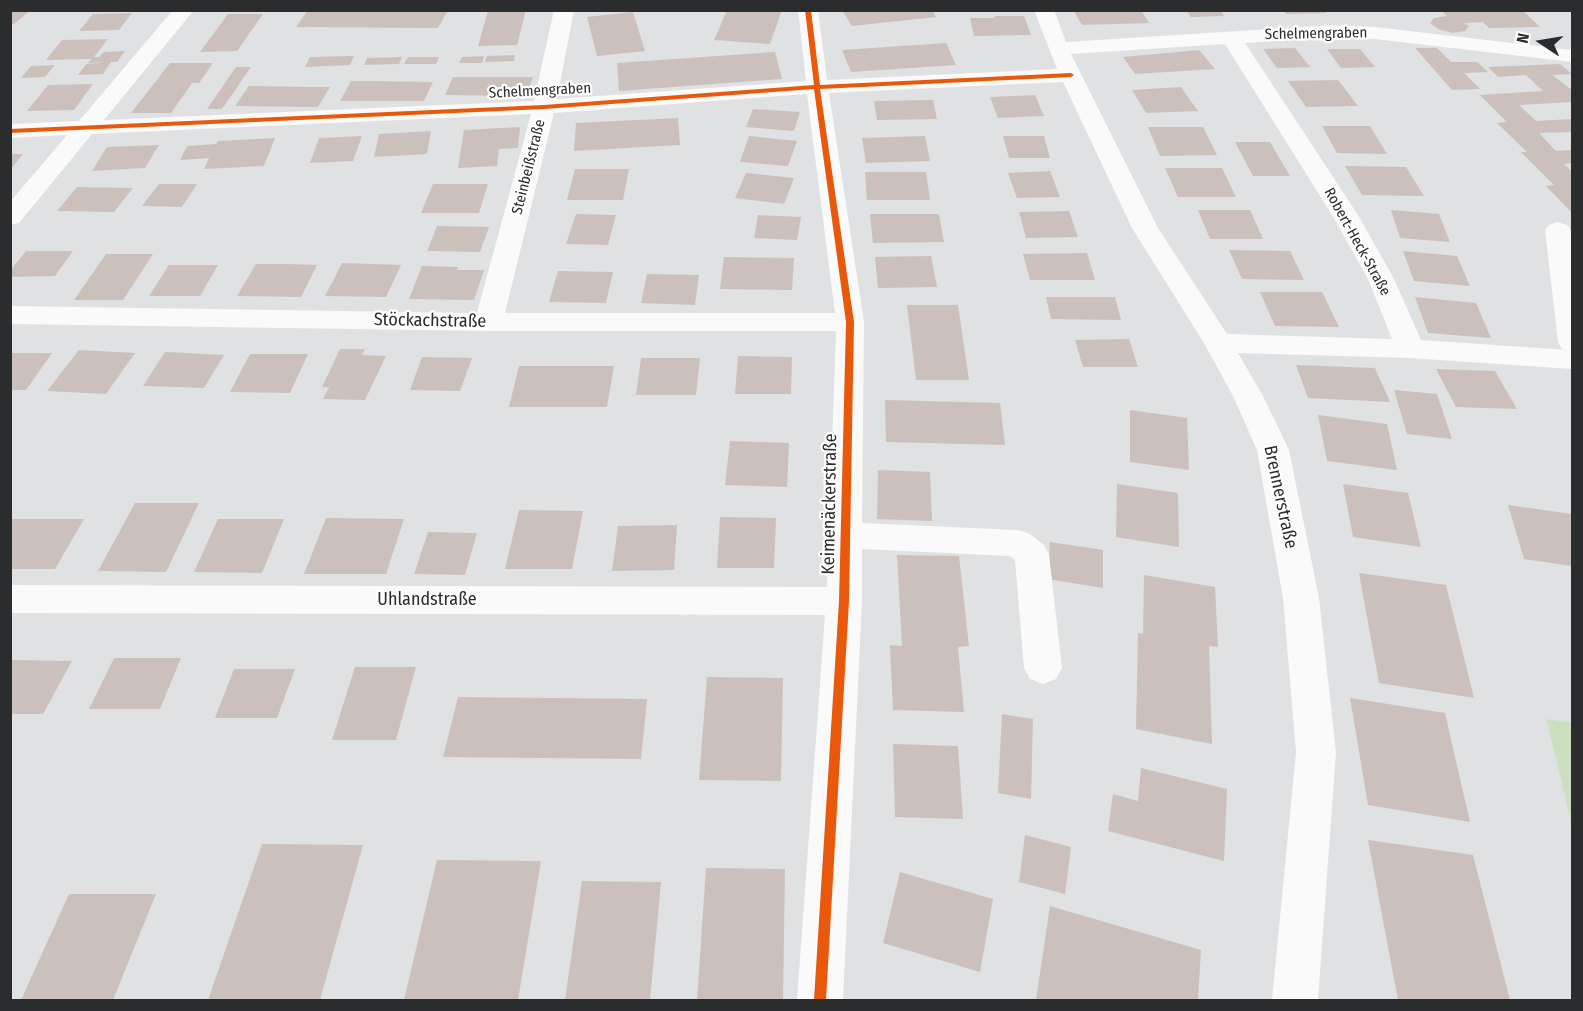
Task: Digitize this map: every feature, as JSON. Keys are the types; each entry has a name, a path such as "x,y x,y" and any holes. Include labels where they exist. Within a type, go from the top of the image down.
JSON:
{"street":[{"path":"10,218 184,10"},
{"name":"Steinbeißstraße","path":"489,322 544,106 564,10"},
{"name":"Keimenäckerstraße","path":"808,10 850,322 844,601 820,1000"},
{"name":"Brennerstraße","path":"1044,10 1065,62 1145,228 1218,343 1248,396 1273,450 1301,598 1316,752 1295,1000"},
{"name":"Schelmengraben","path":"10,131 544,106 817,87 1065,62 1231,37 1333,31 1371,24 1572,56"},
{"name":"Robert-Heck-Straße","path":"1231,37 1360,242 1381,279 1410,349"},
{"path":"1558,230 1572,342"},
{"name":"Stöckachstraße","path":"10,315 489,322 850,322"},
{"path":"1218,343 1410,349 1572,360"},
{"path":"846,535 1018,543 1032,554 1043,668"},
{"name":"Uhlandstraße","path":"10,599 844,601"}],"green space":[{"path":"1546,719 1572,723 1572,824"}],"building":[{"path":"10,10 31,10 14,24 10,24"},
{"path":"308,10 448,10 438,28 296,27"},
{"path":"526,10 517,45 478,46 488,11"},
{"path":"727,10 782,10 770,44 714,40"},
{"path":"842,10 932,10 936,17 852,26"},
{"path":"1073,10 1141,10 1149,23 1082,25"},
{"path":"1186,10 1220,10 1224,16 1191,17"},
{"path":"1284,10 1324,10 1326,13 1286,14"},
{"path":"1441,10 1522,10 1540,27 1489,28 1483,22 1464,23 1469,26 1465,31 1452,33 1438,29 1430,23 1434,18 1447,16"},
{"path":"633,12 645,51 597,56 587,17"},
{"path":"132,13 119,30 79,31 93,14"},
{"path":"228,14 263,14 237,51 200,52"},
{"path":"994,16 1024,16 1031,35 974,36 970,18 995,18"},
{"path":"108,39 94,57 99,57 104,52 125,51 117,62 111,62 103,74 78,75 86,64 107,62 88,63 91,59 46,60 62,40"},
{"path":"946,43 956,65 851,72 842,50"},
{"path":"1295,48 1310,67 1277,68 1263,49"},
{"path":"1415,48 1437,48 1451,62 1477,62 1488,72 1464,73 1480,89 1452,90"},
{"path":"1327,49 1360,49 1375,67 1341,68"},
{"path":"1199,50 1215,69 1135,74 1123,57"},
{"path":"775,52 782,79 619,91 617,63"},
{"path":"515,55 514,61 485,62 487,56"},
{"path":"354,56 350,65 305,67 310,57"},
{"path":"484,56 482,63 459,63 462,57"},
{"path":"402,57 399,64 364,65 367,58"},
{"path":"408,57 439,57 436,64 404,64"},
{"path":"170,63 213,63 199,83 192,83 171,113 131,113"},
{"path":"1560,64 1572,74 1552,75 1572,90 1572,102 1519,105 1536,121 1572,119 1572,132 1539,133 1556,151 1572,150 1572,163 1564,164 1572,172 1572,213 1546,186 1554,185 1521,152 1527,152 1497,123 1507,122 1480,95 1543,91 1526,75 1498,77 1488,67"},
{"path":"55,65 45,77 21,78 31,66"},
{"path":"236,67 251,67 222,109 207,109"},
{"path":"453,77 533,77 527,96 445,95"},
{"path":"1338,80 1358,106 1306,107 1288,81"},
{"path":"351,81 433,82 424,101 340,101"},
{"path":"93,84 74,110 27,111 48,85"},
{"path":"249,86 330,87 318,107 235,106"},
{"path":"1181,87 1198,111 1146,113 1132,90"},
{"path":"1035,95 1044,116 998,118 990,97"},
{"path":"933,100 937,119 877,120 874,101"},
{"path":"753,109 800,112 794,131 746,127"},
{"path":"678,118 680,145 574,151 576,123"},
{"path":"1322,126 1370,126 1387,154 1337,153"},
{"path":"520,127 518,148 499,149 497,166 458,168 464,130"},
{"path":"1148,127 1203,127 1217,155 1160,156"},
{"path":"431,131 427,154 374,157 379,134"},
{"path":"362,136 353,161 310,163 319,138"},
{"path":"749,136 797,141 788,166 740,162"},
{"path":"925,136 930,161 866,163 862,138"},
{"path":"1003,136 1044,136 1050,158 1009,158"},
{"path":"275,138 264,166 204,169 209,158 180,160 187,146 216,144 218,141"},
{"path":"1235,142 1270,142 1290,176 1253,176"},
{"path":"159,145 145,168 92,171 107,147"},
{"path":"10,154 23,154 10,170"},
{"path":"1345,166 1406,167 1424,196 1362,195"},
{"path":"1165,168 1222,168 1236,197 1178,197"},
{"path":"575,169 629,169 623,200 567,200"},
{"path":"1050,171 1060,197 1017,198 1008,173"},
{"path":"865,172 926,172 930,200 867,200"},
{"path":"746,173 794,178 784,204 735,198"},
{"path":"159,184 197,184 182,207 142,206"},
{"path":"433,184 488,184 479,213 421,213"},
{"path":"77,187 133,188 114,212 57,211"},
{"path":"1198,210 1250,210 1263,239 1210,239"},
{"path":"1391,210 1439,214 1450,242 1400,238"},
{"path":"1069,211 1078,237 1026,238 1019,212"},
{"path":"576,214 616,215 608,245 566,244"},
{"path":"870,214 939,214 944,242 873,243"},
{"path":"758,215 801,217 797,240 754,238"},
{"path":"437,226 489,227 480,252 427,251"},
{"path":"1229,250 1290,251 1304,280 1242,279"},
{"path":"26,251 73,251 55,276 10,277 10,271"},
{"path":"1403,251 1457,256 1470,286 1414,281"},
{"path":"1087,253 1095,280 1030,280 1023,254"},
{"path":"106,254 153,254 123,300 74,300"},
{"path":"931,256 937,287 878,288 875,257"},
{"path":"724,257 794,258 792,290 720,289"},
{"path":"342,263 401,265 386,297 325,296"},
{"path":"256,264 317,265 301,297 237,296"},
{"path":"169,265 218,265 200,296 149,296"},
{"path":"422,266 484,270 474,300 409,299"},
{"path":"558,271 613,272 606,303 549,302"},
{"path":"647,274 699,275 695,305 641,303"},
{"path":"1260,292 1322,292 1339,327 1275,326"},
{"path":"1046,297 1115,297 1121,320 1051,319"},
{"path":"1415,297 1476,303 1491,338 1428,333"},
{"path":"907,305 958,305 969,380 916,380"},
{"path":"1129,339 1138,367 1083,367 1075,340"},
{"path":"340,349 365,349 362,355 386,356 365,400 323,399 329,387 322,387"},
{"path":"79,350 135,353 106,394 47,391"},
{"path":"165,352 224,355 204,388 143,386"},
{"path":"10,353 52,353 26,390 10,390"},
{"path":"250,354 308,354 290,393 230,392"},
{"path":"738,356 792,357 791,394 735,394"},
{"path":"422,357 472,358 460,391 410,390"},
{"path":"641,358 700,358 696,395 636,395"},
{"path":"1296,365 1375,368 1390,402 1308,398"},
{"path":"519,366 614,366 607,407 509,407"},
{"path":"1436,369 1495,371 1517,409 1456,407"},
{"path":"1394,390 1437,394 1452,439 1407,434"},
{"path":"885,400 1000,403 1005,445 886,442"},
{"path":"1130,410 1187,418 1189,470 1130,462"},
{"path":"1318,415 1387,424 1397,470 1327,461"},
{"path":"730,441 789,443 787,487 725,485"},
{"path":"878,470 930,472 932,521 877,519"},
{"path":"1117,484 1178,493 1179,547 1116,537"},
{"path":"1343,484 1408,493 1421,547 1353,537"},
{"path":"135,503 199,503 166,572 98,571"},
{"path":"1508,505 1572,514 1572,566 1524,559"},
{"path":"519,510 583,511 572,569 505,569"},
{"path":"720,517 776,518 774,568 717,568"},
{"path":"326,518 404,519 386,574 304,574"},
{"path":"11,519 84,519 55,569 10,569"},
{"path":"218,519 284,519 262,573 194,572"},
{"path":"677,525 674,570 612,571 618,526"},
{"path":"428,532 477,533 465,575 414,574"},
{"path":"1050,542 1103,550 1103,588 1048,579"},
{"path":"897,555 959,556 969,646 958,647 964,712 893,710 890,645 902,646"},
{"path":"1359,573 1446,585 1474,698 1379,683"},
{"path":"1144,575 1215,587 1218,647 1209,646 1212,744 1136,729 1138,633 1143,634"},
{"path":"114,658 181,658 160,709 89,709"},
{"path":"10,660 72,661 43,714 10,714"},
{"path":"355,667 416,667 396,740 332,740"},
{"path":"234,669 295,669 277,718 215,718"},
{"path":"707,677 783,678 781,781 699,780"},
{"path":"458,697 647,699 641,759 443,757"},
{"path":"1350,698 1445,713 1470,822 1368,805"},
{"path":"1002,714 1033,719 1031,799 998,793"},
{"path":"893,744 958,746 963,819 895,817"},
{"path":"1141,768 1227,789 1224,861 1108,831 1113,794 1138,801"},
{"path":"1025,835 1071,847 1065,894 1019,882"},
{"path":"1368,840 1473,855 1510,1000 1398,1000"},
{"path":"262,844 363,845 320,1000 208,1000"},
{"path":"437,860 541,861 518,1000 404,1000"},
{"path":"706,868 785,869 783,1000 697,1000"},
{"path":"900,872 993,899 980,972 883,943"},
{"path":"582,881 661,882 650,1000 565,1000"},
{"path":"69,894 156,894 113,1000 21,1000"},
{"path":"1050,906 1201,950 1198,1000 1036,1000"}],"cycle path":[{"path":"808,10 850,322 844,601 820,1000"},
{"path":"10,131 544,107 817,87 1071,75"}]}
